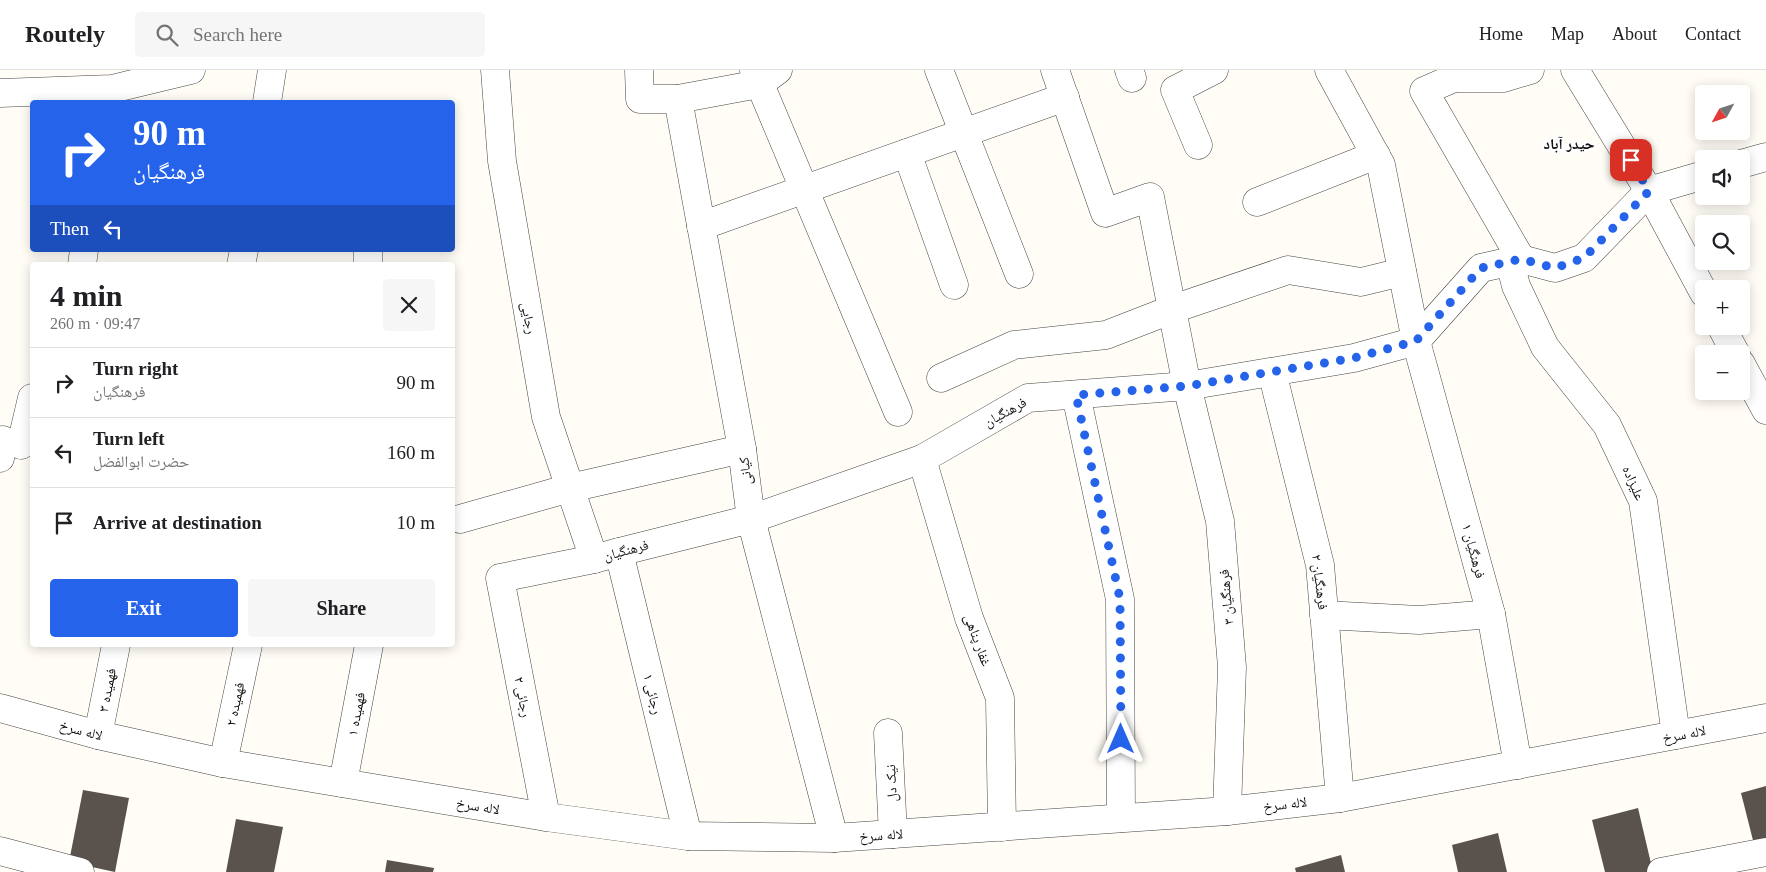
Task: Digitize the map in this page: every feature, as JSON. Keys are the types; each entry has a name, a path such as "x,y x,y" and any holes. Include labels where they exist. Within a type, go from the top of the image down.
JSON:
{"street":[{"path":"0,93 112,87 191,70"},
{"path":"267,100 272,70"},
{"name":"رجایی","path":"495,70 502,161 546,417 570,488 606,556"},
{"path":"639,70 640,99 678,99 764,75 804,189 898,412"},
{"path":"939,70 1019,274"},
{"path":"701,226 1065,98 1056,70"},
{"path":"1198,145 1175,90 1214,70"},
{"name":"فرهنگیان ۱","path":"1329,70 1381,165 1416,341 1491,614 1518,765"},
{"name":"علیزاده","path":"1530,70 1503,78 1454,78 1424,91 1515,260 1516,286 1545,347 1607,425 1643,501 1676,736"},
{"path":"1575,70 1649,191 1697,280"},
{"name":"فرهنگیان ۳","path":"1065,98 1105,213 1150,197 1187,386 1220,521 1232,667 1227,811"},
{"name":"کیانی","path":"678,99 742,449 751,519 834,838"},
{"path":"907,153 954,285"},
{"path":"1257,202 1376,156"},
{"path":"1750,161 1766,157"},
{"path":"1416,341 1481,268 1515,260 1555,268 1584,258 1649,191 1695,178"},
{"path":"941,378 1014,345 1106,335 1173,309 1288,270 1361,282 1402,272"},
{"name":"فرهنگیان","path":"500,578 606,556 751,519 922,459 1028,398 1187,386 1354,358 1416,341"},
{"name":"فرهنگیان ۲","path":"1272,372 1320,565 1340,798"},
{"path":"1750,381 1766,410"},
{"path":"1076,395 1120,599 1121,818"},
{"path":"11,446 30,403"},
{"path":"460,519 570,488 742,449"},
{"name":"غفار پناهی","path":"922,459 969,618 1000,698 1002,826"},
{"name":"رجائی ۱","path":"606,556 688,836"},
{"name":"رجائی ۲","path":"500,578 546,817"},
{"path":"1324,615 1419,620 1491,614"},
{"name":"فهمیده ۳","path":"98,735 116,647"},
{"name":"فهمیده ۲","path":"223,763 248,647"},
{"name":"فهمیده ۱","path":"343,783 368,647"},
{"name":"لاله سرخ","path":"0,708 98,735 223,763 546,817 688,836 834,838 1227,811 1340,798 1766,718"},
{"name":"نیک دل","path":"888,733 893,834"},
{"path":"0,851 80,872"},
{"path":"1661,872 1766,852"}],"building":[{"path":"1766,786 1766,863 1759,864 1741,793"},
{"path":"83,790 129,798 115,872 69,862"},
{"path":"1638,808 1653,872 1605,872 1592,820"},
{"path":"236,819 283,827 274,872 226,872"},
{"path":"1498,833 1507,872 1458,872 1452,845"},
{"path":"1341,855 1345,872 1296,872 1295,868"},
{"path":"387,860 434,868 433,872 385,872"}],"district":[{"name":"حیدر آباد","path":"1569,144"}],"route":[{"path":"1121,739 1120,599 1076,395 1187,386 1354,358 1416,341 1481,268 1521,259 1555,268 1584,258 1649,191 1631,160"}]}
